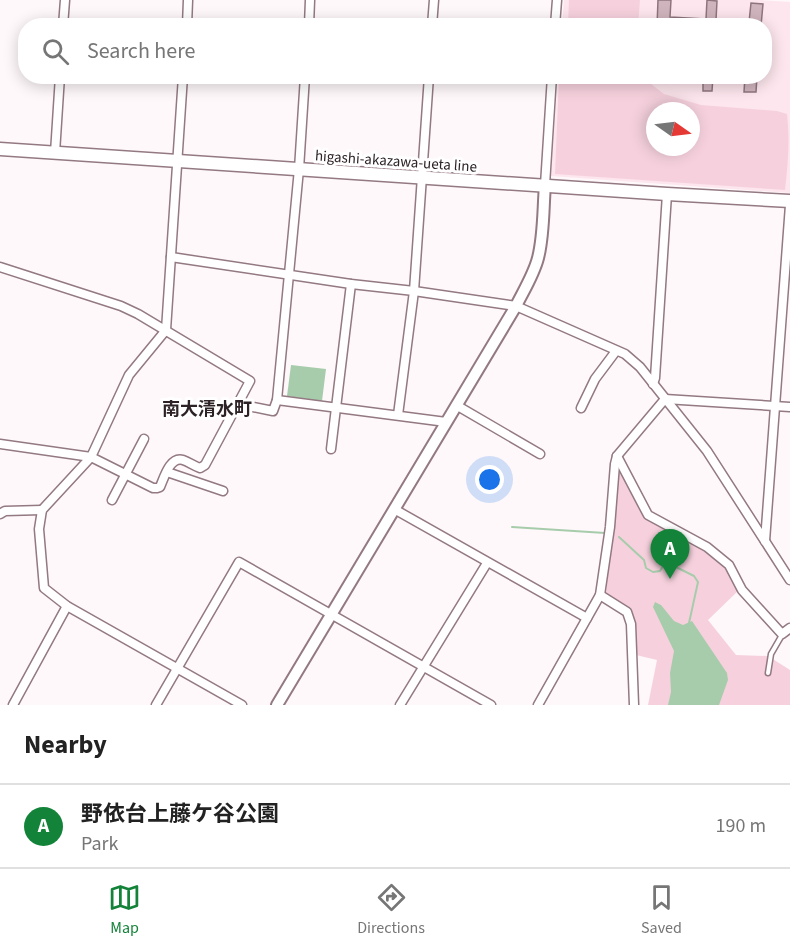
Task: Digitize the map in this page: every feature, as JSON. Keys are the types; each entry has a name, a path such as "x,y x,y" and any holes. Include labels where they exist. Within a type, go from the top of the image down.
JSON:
{"main road":[{"name":"higashi-akazawa-ueta line","path":"0,149 790,203"}],"street":[{"path":"64,18 65,0"},
{"path":"188,18 189,0"},
{"path":"309,18 310,0"},
{"path":"433,18 434,0"},
{"path":"555,18 556,0"},
{"path":"55,153 59,84"},
{"path":"182,84 166,330 129,375 91,457 42,510 39,529 44,588 67,606 242,705"},
{"path":"238,404 273,411 277,399 299,170 304,84"},
{"path":"398,415 414,291 429,84"},
{"path":"277,705 516,306 534,269 540,248 551,84"},
{"path":"653,384 668,194"},
{"path":"765,541 790,203"},
{"path":"171,257 516,306 625,354 640,368 707,451 790,580"},
{"path":"0,267 121,306 166,330 250,381 205,465 201,468 176,459 172,462 160,487 157,488 91,457 0,444"},
{"path":"331,449 351,284"},
{"path":"581,408 595,380 616,351"},
{"path":"277,399 446,422"},
{"path":"665,399 790,407"},
{"path":"538,705 600,595 617,456 665,399"},
{"path":"456,405 540,454"},
{"path":"112,500 144,439"},
{"path":"617,456 648,514 707,547 729,565 742,590 782,634 790,628"},
{"path":"167,472 223,490"},
{"path":"394,509 587,618"},
{"path":"0,514 5,511 42,510"},
{"path":"156,705 239,562 491,705"},
{"path":"400,705 487,563"},
{"path":"600,595 622,607 627,612 631,624 634,705"},
{"path":"13,705 67,606"}],"lane":[{"path":"768,673 771,654 782,634"}],"shaded area":[{"path":"564,0 790,2 790,193 551,176 558,84 772,84 772,18 563,18"},
{"path":"569,0 640,0 639,18 568,18"},
{"path":"559,84 651,84 664,94 691,102 646,102 646,156 700,156 700,105 777,111 787,114 788,152 785,190 555,174"},
{"path":"291,365 326,369 322,401 287,396"},
{"path":"619,463 647,519 703,550 725,568 739,590 708,620 736,655 768,656 790,670 790,705 648,705 657,660 636,655 636,624 631,608 606,593"},
{"path":"655,602 661,605 674,621 683,625 692,621 727,673 728,680 719,705 668,705 674,651 653,607"}],"building":[{"path":"658,0 671,0 670,17 688,18 670,18 657,18"},
{"path":"707,0 717,1 716,18 706,18"},
{"path":"751,3 763,4 762,18 749,18"},
{"path":"703,84 712,84 712,91 703,91"},
{"path":"744,84 756,84 756,92 744,92"}],"waterway":[{"path":"512,527 605,533"},
{"path":"619,537 644,560 646,568 653,572 660,571 668,563 694,576 698,582 689,623"}],"place":[{"name":"野依台上藤ケ谷公園","path":"670,579"}],"district":[{"name":"南大清水町","path":"207,409"}]}
